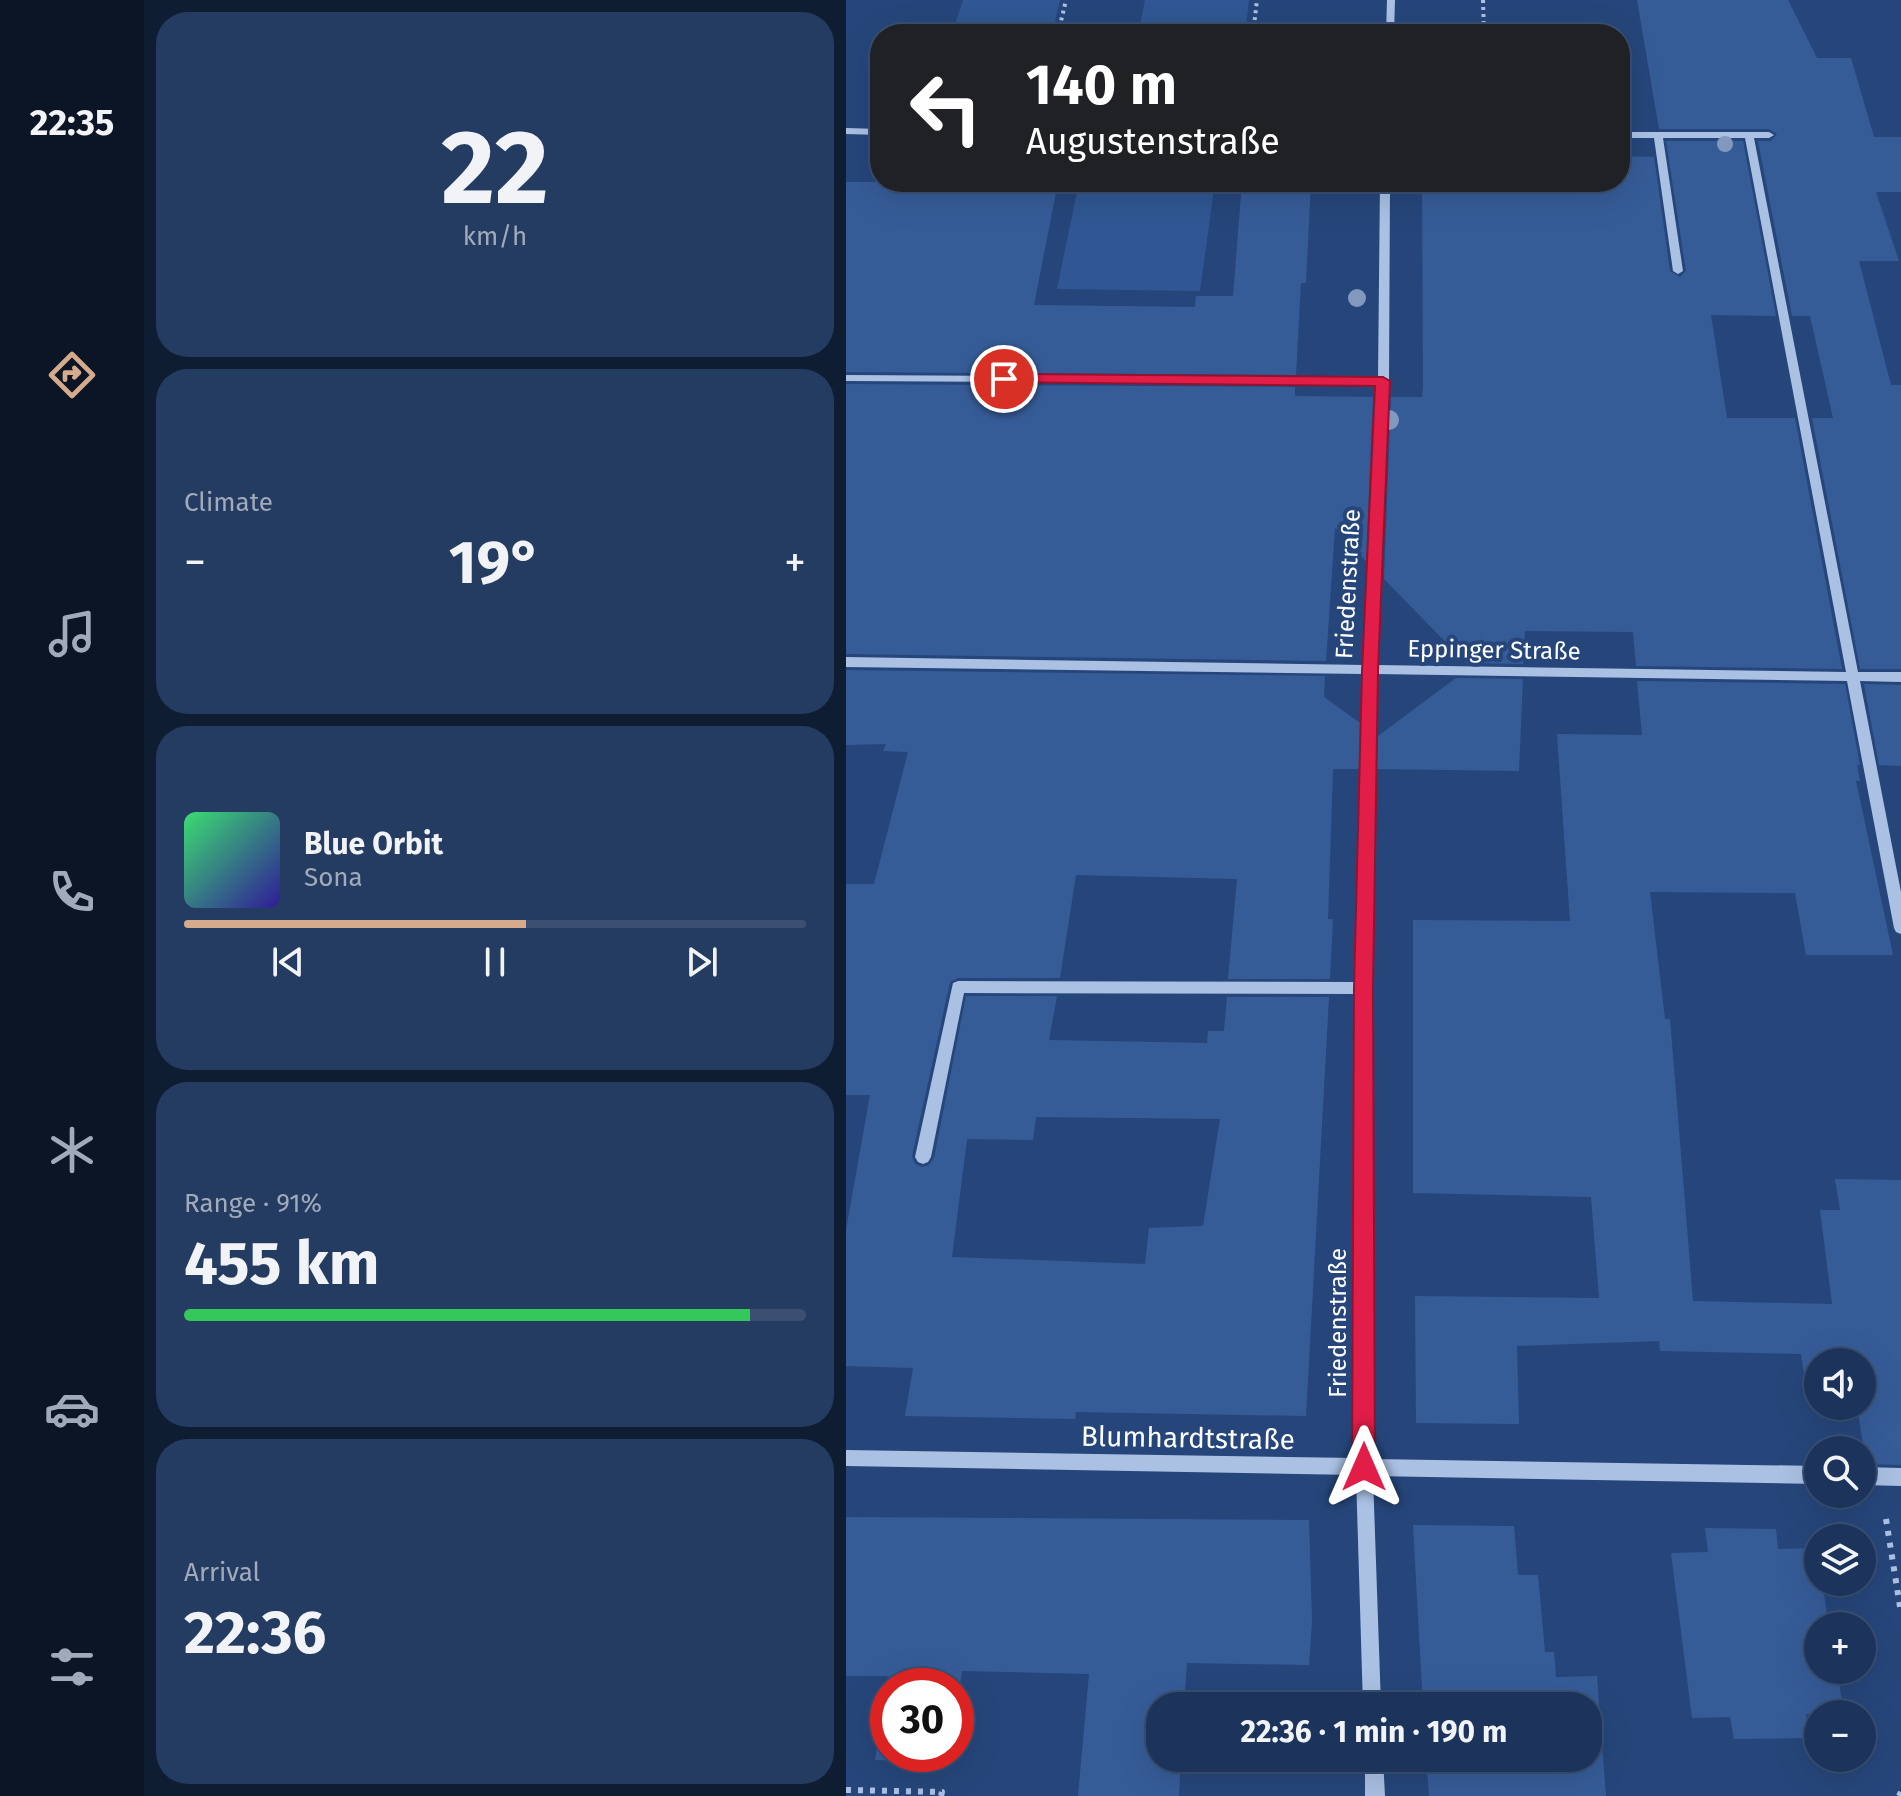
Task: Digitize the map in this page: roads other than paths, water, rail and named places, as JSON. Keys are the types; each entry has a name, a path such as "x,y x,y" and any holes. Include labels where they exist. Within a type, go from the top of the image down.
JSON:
{"street":[{"path":"1390,24 1391,0"},
{"path":"846,131 870,132"},
{"path":"1630,135 1769,135"},
{"path":"1658,135 1678,271"},
{"path":"1749,135 1901,928"},
{"name":"Friedenstraße","path":"1372,1692 1364,1467 1364,988 1370,671 1383,381 1385,192"},
{"path":"846,378 1383,381"},
{"name":"Eppinger Straße","path":"846,662 1901,677"},
{"path":"923,1157 958,987 1364,988"},
{"name":"Blumhardtstraße","path":"846,1458 1804,1475"},
{"path":"1876,1476 1901,1477"},
{"path":"1374,1772 1375,1796"}]}
